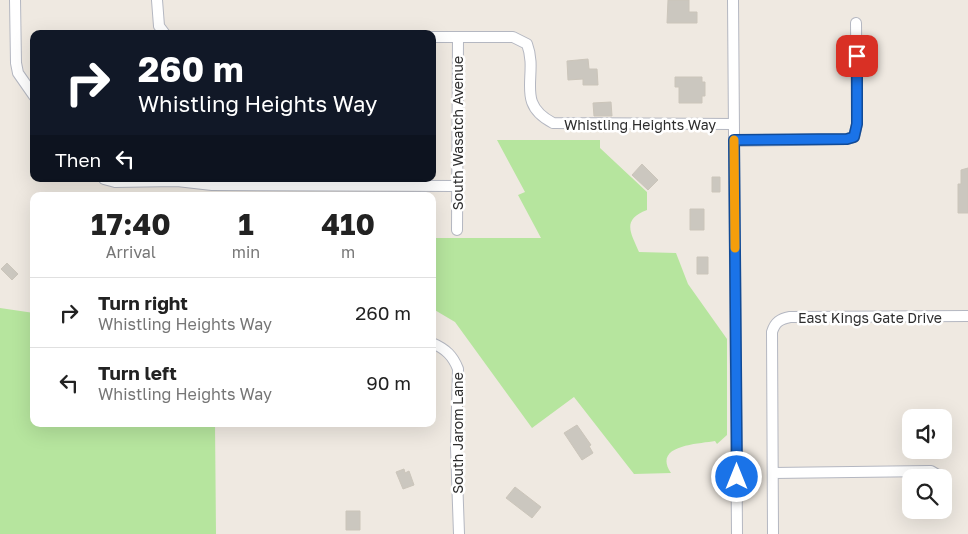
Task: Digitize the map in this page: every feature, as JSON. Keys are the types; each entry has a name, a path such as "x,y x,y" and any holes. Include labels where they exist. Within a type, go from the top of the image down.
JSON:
{"street":[{"path":"15,0 16,63 18,73 30,90"},
{"path":"157,0 159,26 162,30"},
{"path":"733,0 737,534"},
{"name":"Whistling Heights Way","path":"734,140 847,139 854,137 857,124 856,23"},
{"name":"Whistling Heights Way","path":"436,37 513,37 527,44 531,61 531,103 540,115 553,123 734,124"},
{"name":"South Wasatch Avenue","path":"457,230 458,37"},
{"path":"186,182 212,185 245,182 352,182 457,186"},
{"name":"East Kings Gate Drive","path":"773,534 772,332 774,325 781,319 968,316"},
{"name":"South Jarom Lane","path":"436,345 442,347 454,358 458,369 456,447 459,534"},
{"path":"773,473 902,471"}],"green space":[{"path":"497,140 600,140 600,148 647,192 647,210 634,218 630,228 639,252 676,253 688,284 727,339 727,435 717,444 715,441 698,443 672,451 667,457 667,464 671,473 634,474 574,397 532,428 455,322 436,311 436,238 541,238 518,195 525,192"},
{"path":"0,308 30,312 30,427 215,427 216,534 0,534"}],"building":[{"path":"668,0 689,0 689,12 697,12 697,23 667,23"},
{"path":"588,59 589,69 597,69 598,85 583,85 583,79 568,80 567,61"},
{"path":"675,77 702,77 702,82 705,82 705,96 702,96 702,103 679,103 679,87 675,87"},
{"path":"611,102 612,116 594,116 593,103"},
{"path":"642,164 658,180 648,190 632,175"},
{"path":"968,168 968,213 958,213 958,184 961,184 961,170"},
{"path":"712,177 720,177 720,192 712,192"},
{"path":"690,209 704,209 704,230 690,230"},
{"path":"697,257 708,257 708,274 697,274"},
{"path":"7,263 18,274 12,280 1,269"},
{"path":"577,425 591,445 589,446 593,453 582,460 564,433"},
{"path":"404,469 405,473 409,471 414,485 403,489 396,472"},
{"path":"515,487 541,507 532,518 506,498"},
{"path":"346,511 360,511 360,530 346,530"}],"slow traffic":[{"path":"734,140 735,248"}],"route":[{"path":"737,477 734,140 847,139 854,137 857,124 857,56"}]}
